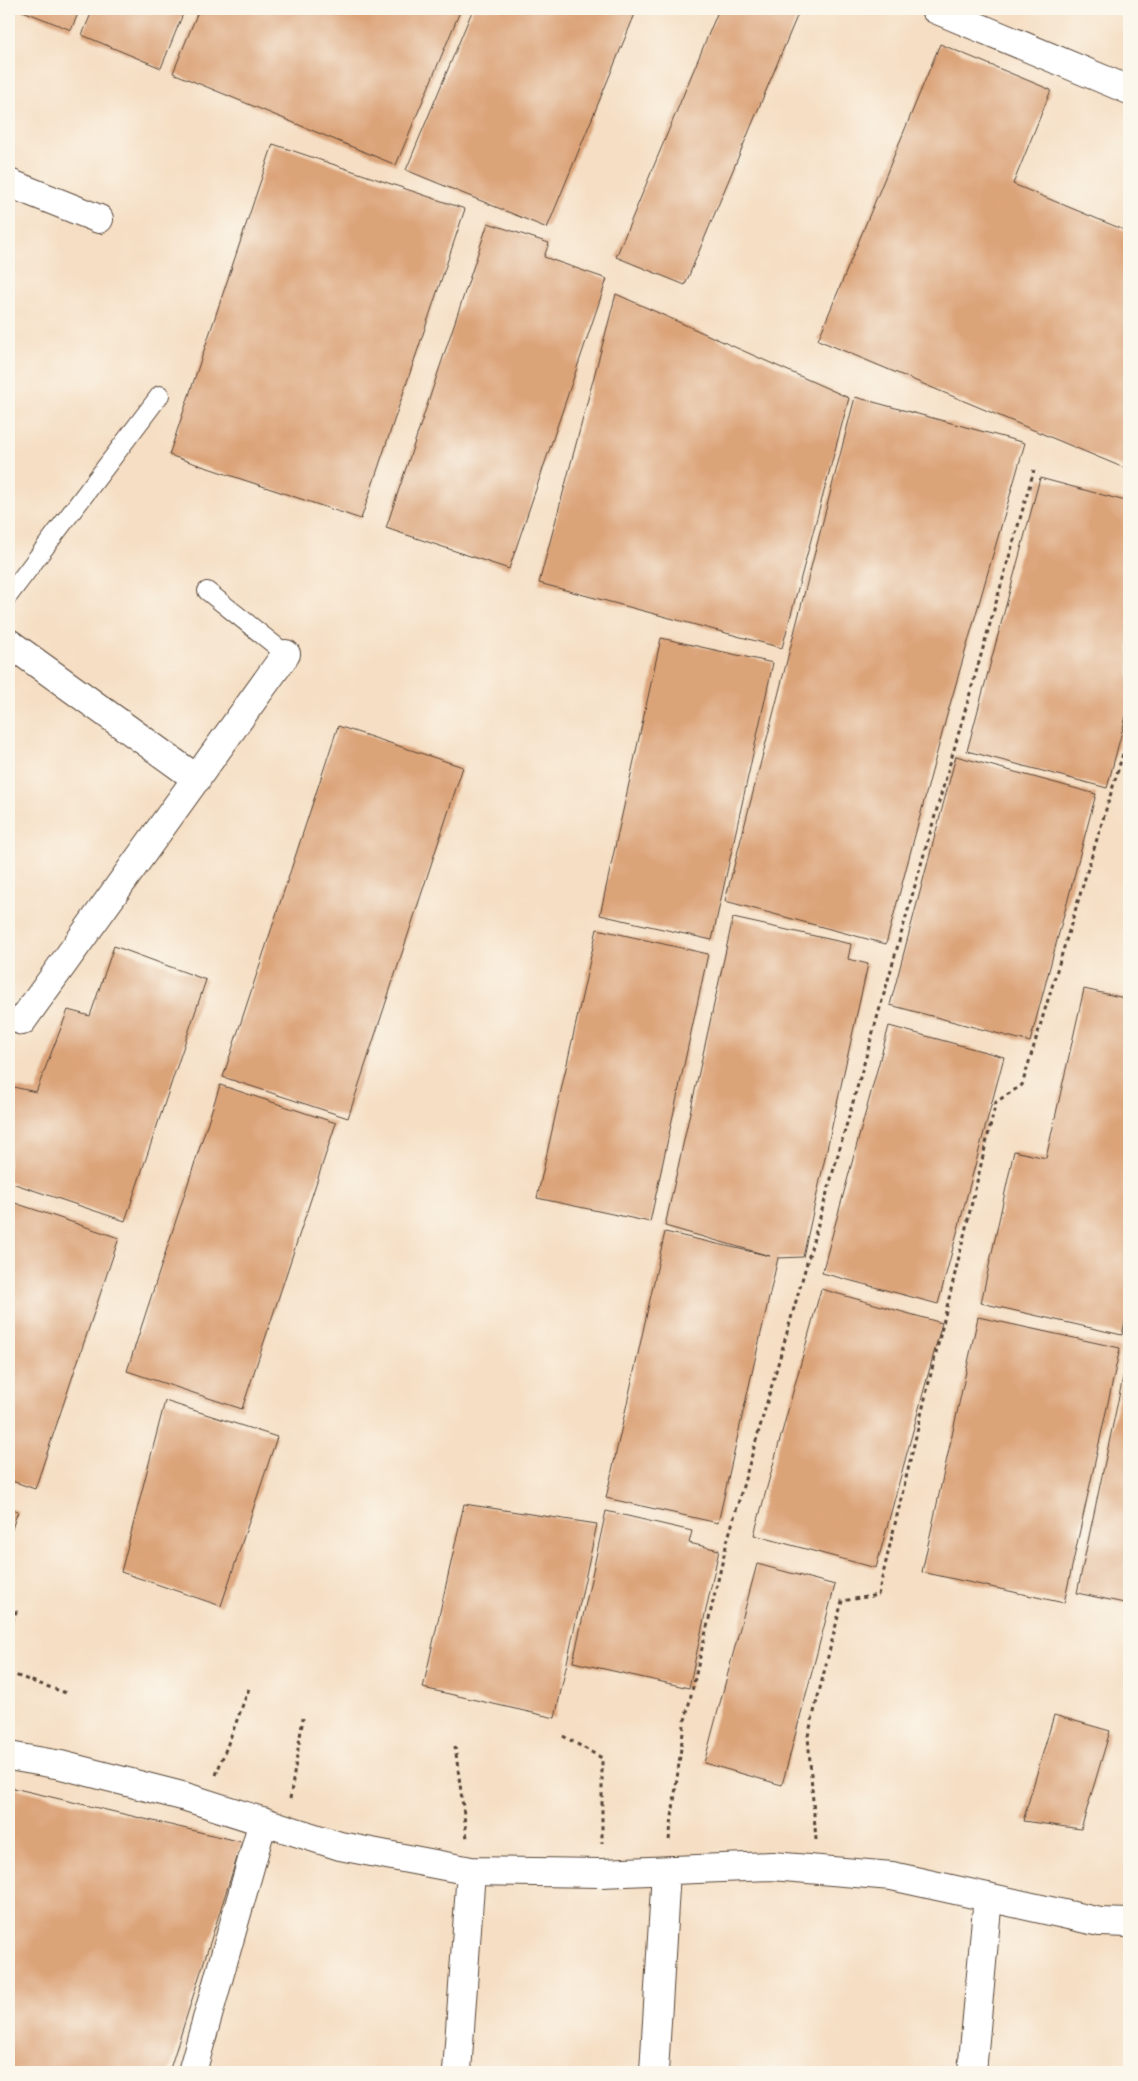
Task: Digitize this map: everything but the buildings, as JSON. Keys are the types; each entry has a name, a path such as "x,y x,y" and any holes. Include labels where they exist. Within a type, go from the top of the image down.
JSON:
{"street":[{"path":"935,9 1129,90"},
{"path":"9,183 99,219"},
{"path":"9,643 197,779"},
{"path":"22,1021 286,654"},
{"path":"9,1756 61,1765 204,1803 340,1846 471,1871 601,1873 772,1866 892,1876 1100,1922 1129,1923"},
{"path":"192,2072 274,1825"},
{"path":"457,2072 471,1871"},
{"path":"654,2072 666,1871"},
{"path":"972,2072 988,1897"}],"lane":[{"path":"9,595 160,395"},
{"path":"208,591 286,654"}],"path":[{"path":"666,1871 684,1725 727,1542 1034,470"},
{"path":"818,1870 808,1736 842,1601 878,1595 996,1102 1022,1085 1129,734"},
{"path":"9,1629 18,1607"},
{"path":"9,1673 69,1694"},
{"path":"204,1803 250,1686"},
{"path":"274,1825 303,1718"},
{"path":"563,1736 602,1758 601,1873"},
{"path":"455,1746 471,1871"}]}
